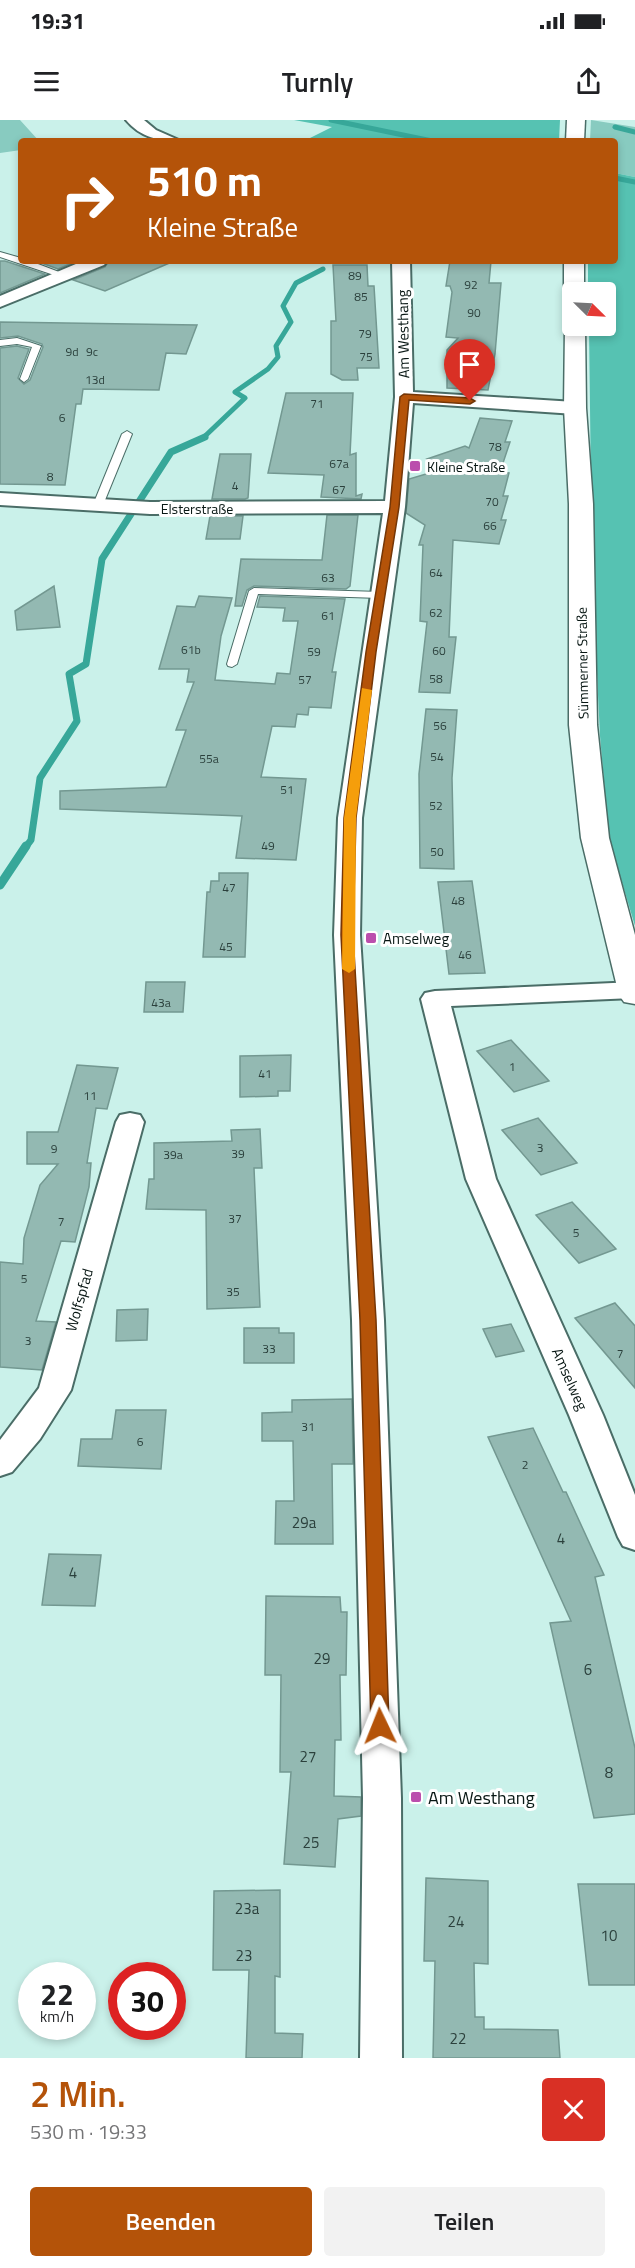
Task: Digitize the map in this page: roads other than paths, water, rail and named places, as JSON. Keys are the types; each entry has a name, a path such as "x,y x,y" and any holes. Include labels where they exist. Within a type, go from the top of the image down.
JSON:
{"main road":[{"path":"575,138 576,120"},
{"path":"574,264 574,282"},
{"name":"Sümmerner Straße","path":"575,336 575,408 581,504 583,725 595,838 634,992"}],"street":[{"path":"134,120 151,133 165,138"},
{"path":"0,302 90,264"},
{"name":"Am Westhang","path":"381,2058 382,1798 375,1547 368,1320 347,935 350,818 394,507 404,397 401,264"},
{"path":"404,397 575,408"},
{"name":"Elsterstraße","path":"0,499 150,508 394,507"},
{"name":"Amselweg","path":"634,992 435,999 481,1179 586,1415 635,1537"},
{"name":"Wolfspfad","path":"0,1463 28,1430 55,1390 130,1122"}],"lane":[{"path":"0,254 18,260"},
{"path":"30,264 63,275"},
{"path":"0,343 26,342 37,346 24,379"},
{"path":"106,505 127,434"},
{"path":"232,664 254,591 380,595"}],"waterway":[{"path":"331,120 418,138"},
{"path":"615,127 635,132"},
{"path":"618,179 635,182"},
{"path":"203,438 245,398 235,392 268,369 278,357 276,346 291,322 283,306 296,283 323,269"},
{"path":"25,848 31,840 40,778 77,721 69,674 86,664 102,559 171,452 203,438"},
{"path":"0,885 26,846"}],"place":[{"name":"Kleine Straße","path":"415,466"},
{"name":"Amselweg","path":"371,938"},
{"name":"Am Westhang","path":"416,1797"}]}
